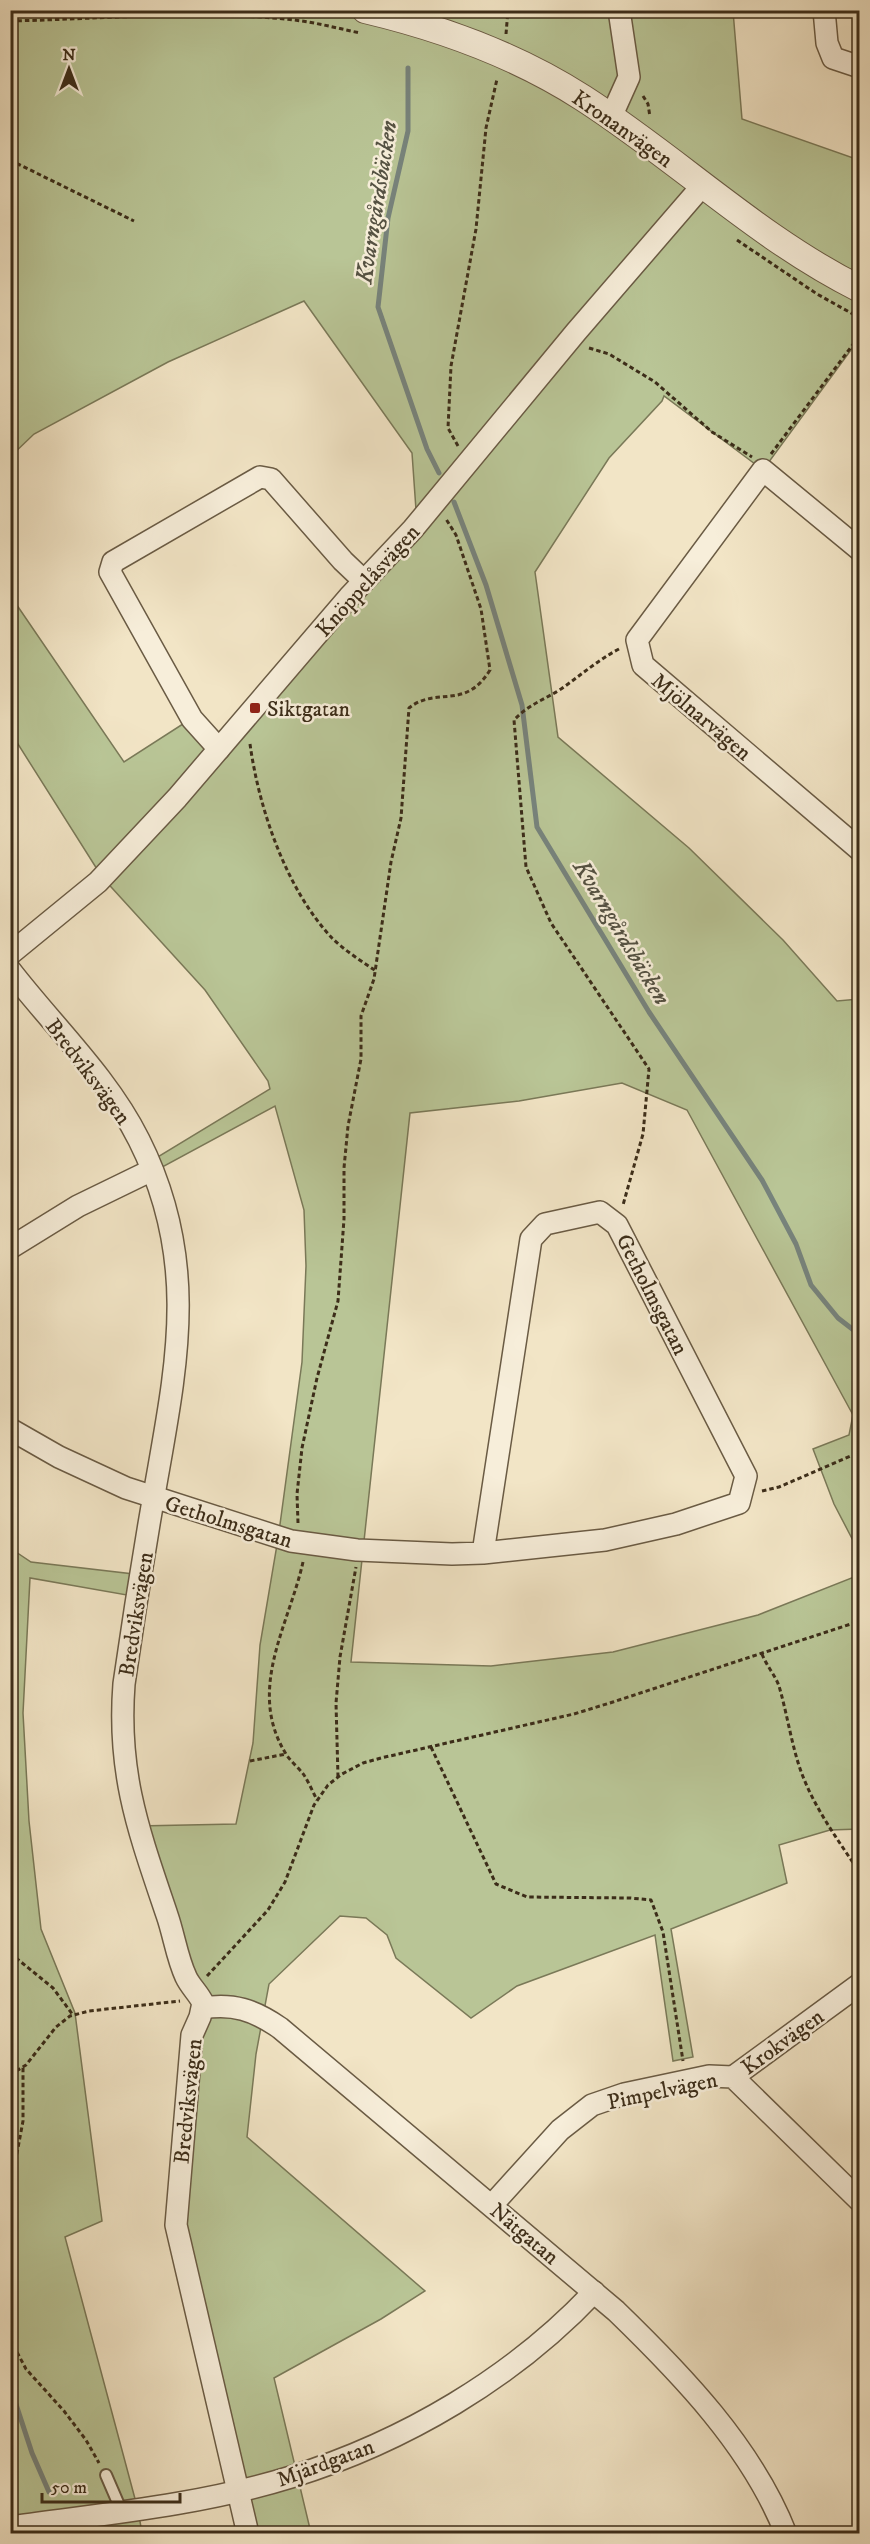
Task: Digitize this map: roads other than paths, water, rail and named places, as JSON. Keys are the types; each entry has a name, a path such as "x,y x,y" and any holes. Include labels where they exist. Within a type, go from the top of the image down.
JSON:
{"street":[{"path":"611,117 629,77 619,10"},
{"path":"824,10 827,43 833,58 860,68"},
{"name":"Kronanvägen","path":"367,23 404,20 523,64 582,97 611,117 771,237 823,270 860,289"},
{"name":"Knöppelåsvägen","path":"10,954 98,882 177,798 436,501 568,341 702,186"},
{"name":"Mjölnarvägen","path":"860,550 764,463 637,640 643,665 860,850"},
{"path":"219,749 192,719 110,572 113,562 260,477 271,479 343,561 364,581"},
{"name":"Bredviksvägen","path":"10,970 113,1096 140,1141 153,1170 171,1229 177,1260 180,1320 178,1348 124,1684 124,1755 138,1830 175,1937 185,1975 198,1999 192,2035 176,2225 248,2534"},
{"path":"10,1248 78,1206 153,1170"},
{"name":"Getholmsgatan","path":"154,1498 299,1542 357,1550 452,1554 483,1553 605,1540 676,1524 739,1503 746,1476 617,1225 600,1212 545,1224 531,1239 483,1553"},
{"path":"10,1429 90,1473 154,1498"},
{"name":"Krokvägen","path":"733,2077 860,1984"},
{"name":"Nätgatan","path":"198,1999 232,2006 270,2020 594,2292 661,2355 708,2410 748,2463 768,2496 786,2534"},
{"name":"Pimpelvägen","path":"492,2205 560,2130 592,2105 624,2094 709,2076 733,2077 860,2202"},
{"name":"Mjärdgatan","path":"10,2527 122,2512 237,2490 291,2477 347,2457 402,2432 446,2408 497,2375 537,2345 594,2292"}],"lane":[{"path":"106,2475 122,2512"}],"waterway":[{"name":"Kvarngårdsbäcken","path":"408,68 408,131 388,218 378,307 427,449 439,473"},
{"name":"Kvarngårdsbäcken","path":"454,502 486,585 522,705 537,827 649,1012 762,1180 796,1244 811,1285 838,1318 860,1335"},
{"path":"10,2386 32,2453 49,2492"}],"place":[{"name":"Siktgatan","path":"255,708"}]}
